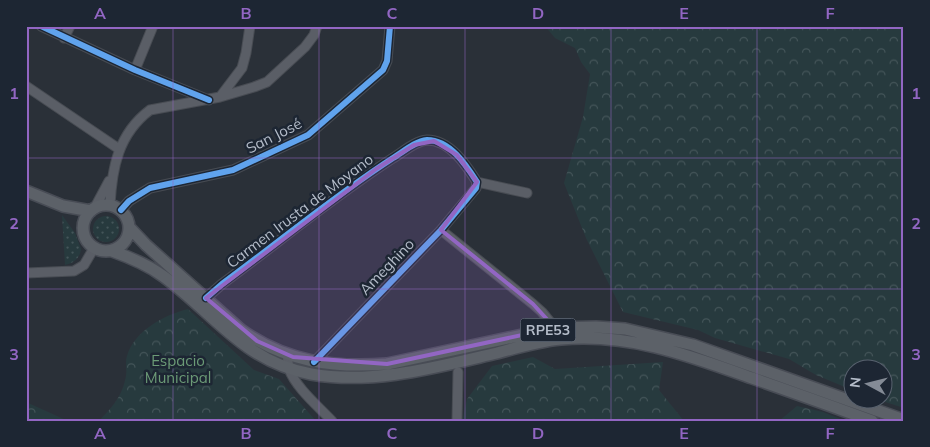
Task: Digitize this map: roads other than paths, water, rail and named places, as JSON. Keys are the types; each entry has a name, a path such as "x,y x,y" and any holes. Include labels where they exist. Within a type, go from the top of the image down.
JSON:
{"main road":[{"path":"26,191 64,206 92,210"},
{"path":"64,206 84,230"},
{"path":"94,248 87,240 84,223 92,210 99,206 115,208"},
{"name":"RPE53","path":"115,208 128,220 130,227 146,245 201,298 241,344 260,356 289,369 311,374 367,378 402,373 540,342 583,338 620,340 642,343 690,356 872,421"},
{"path":"112,251 123,244 130,227"},
{"name":"RPE53","path":"94,248 126,256 201,298 257,341 287,354 314,362 387,364 555,328 596,327 625,329 692,345 904,420"}],"street":[{"path":"41,26 135,70 209,100"},
{"path":"64,38 70,26"},
{"path":"135,70 153,26"},
{"path":"220,97 242,68 250,26"},
{"path":"92,210 112,176 119,149 138,121 150,110 209,100 267,82 305,47 314,35 317,26"},
{"name":"San José","path":"115,208 150,188 233,170 308,135 383,70 387,61 390,26"},
{"path":"26,86 119,149"},
{"name":"Carmen Irusta de Moyano","path":"201,298 376,169 425,140 434,141 457,155 477,185"},
{"path":"112,176 115,208"},
{"path":"477,185 527,193"},
{"name":"Ameghino","path":"314,362 440,230 477,185"},
{"path":"440,230 533,304 555,328"},
{"path":"26,273 74,271 84,265 94,248"},
{"path":"287,354 289,369 295,379 332,421"},
{"path":"456,421 458,372"}],"park label":[{"name":"Espacio Municipal","path":"178,370"}]}
